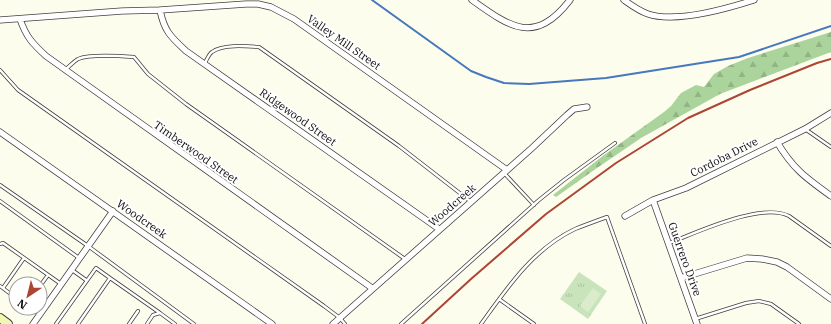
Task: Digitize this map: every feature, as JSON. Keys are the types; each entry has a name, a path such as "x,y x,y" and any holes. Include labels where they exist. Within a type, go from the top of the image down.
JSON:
{"main road":[{"path":"0,318 8,324"}],"street":[{"path":"472,0 506,23 534,28 542,26 561,12 570,0"},
{"path":"624,0 648,14 666,18 712,11 754,0"},
{"name":"Valley Mill Street","path":"0,20 246,4 258,4 271,7 294,19 505,171"},
{"name":"Ridgewood Street","path":"160,10 164,25 174,40 186,51 439,229"},
{"name":"Timberwood Street","path":"20,19 24,32 34,45 46,56 372,288"},
{"name":"Woodcreek","path":"333,324 574,109 586,107"},
{"name":"Cordoba Drive","path":"625,216 652,200 686,188 805,129 831,113"},
{"name":"Woodcreek","path":"0,132 272,324"},
{"path":"778,142 785,156 799,172 831,196"},
{"name":"Guerrero Drive","path":"652,200 696,322"},
{"path":"33,324 113,211"},
{"path":"681,278 747,258 762,259 777,262 787,267 831,299"}],"lane":[{"path":"204,63 211,52 218,49 238,46 259,47 399,146 471,202"},
{"path":"65,70 73,62 79,59 118,56 134,57 148,74 186,104 406,259"},
{"path":"0,70 18,90 340,318 345,324"},
{"path":"805,129 831,147"},
{"path":"401,324 534,205 564,180 615,143"},
{"path":"505,171 534,205"},
{"path":"0,185 88,246 194,324"},
{"path":"0,201 80,259"},
{"path":"669,244 734,218 782,212 831,246"},
{"path":"481,324 516,276 545,249 574,230 606,217 645,324"},
{"path":"0,244 3,243 61,285"},
{"path":"2,287 24,258"},
{"path":"56,324 96,268 160,313 170,322 175,324"},
{"path":"72,270 86,280"},
{"path":"78,324 110,278"},
{"path":"499,299 534,324"},
{"path":"696,322 746,303 758,301 771,304 799,324"},
{"path":"129,324 138,311"},
{"path":"147,324 153,316 160,313"}],"green space":[{"path":"831,32 831,52 720,94 641,138 556,197 553,195 604,155 664,112 671,106 681,93 696,85 704,87 714,74 728,66 748,58"},
{"path":"579,272 607,291 588,319 560,299"},
{"path":"593,288 601,294 588,312 580,306"}],"waterway":[{"path":"372,0 471,71 504,83 529,84 606,78 739,57 831,26"}],"railway":[{"path":"422,324 546,214 616,163 688,118 750,90 817,63 831,59"}]}
